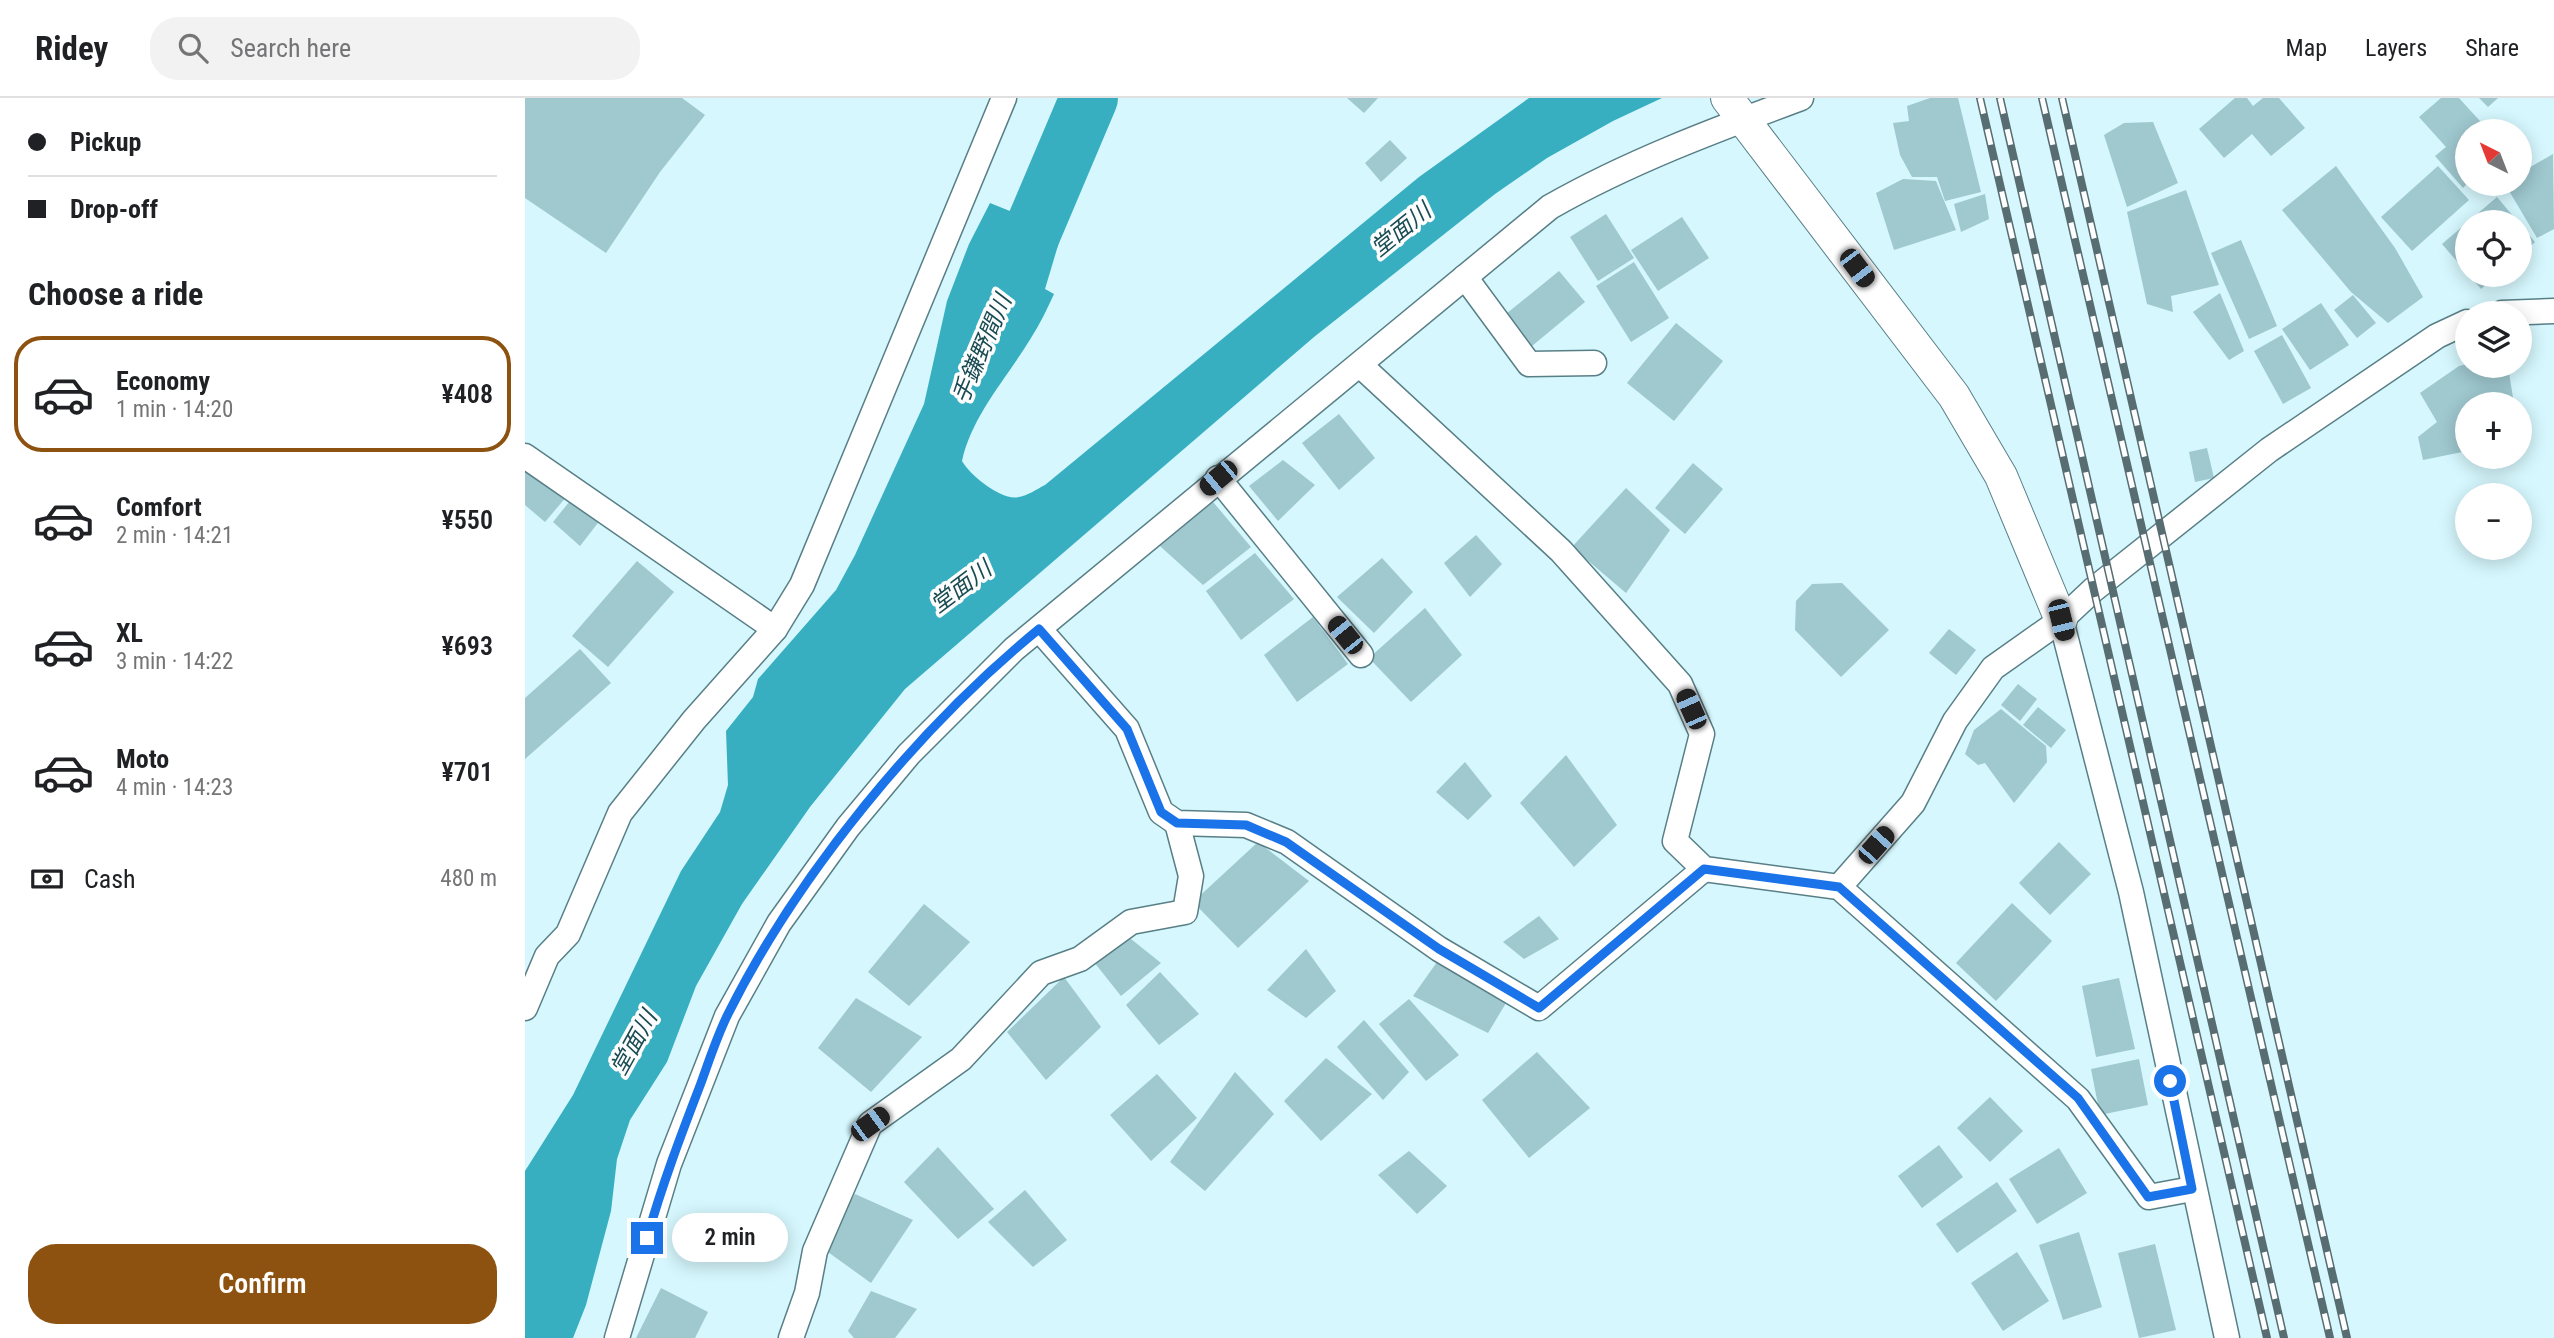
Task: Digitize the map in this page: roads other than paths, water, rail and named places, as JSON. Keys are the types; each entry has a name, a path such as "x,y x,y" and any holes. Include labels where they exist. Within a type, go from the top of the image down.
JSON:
{"street":[{"path":"525,1008 547,956 568,934 620,813 694,720 775,629 801,585 1005,98"},
{"path":"617,1338 669,1164 727,1016 779,923 848,827 909,754 1014,649 1218,478 1360,365 1550,207 1735,109 1801,98"},
{"path":"1735,109 1954,396 2001,476 2061,620 2131,892 2192,1189 2227,1338"},
{"path":"1465,278 1529,364 1594,363"},
{"path":"2532,312 2554,311"},
{"path":"1839,887 1913,803 1955,721 1993,668 2061,620 2093,590 2269,450 2437,336 2455,328"},
{"path":"1360,365 1561,551 1680,684 1702,734 1675,841 1704,869 1839,887 2078,1098 2148,1197 2192,1189"},
{"path":"525,456 775,629"},
{"path":"1218,478 1361,655"},
{"path":"1039,629 1127,729 1161,812 1177,823 1246,825 1286,842 1439,949 1539,1008 1704,869"},
{"path":"791,1338 807,1293 814,1251 870,1124 961,1059 1041,973 1080,959 1131,922 1185,912 1191,876 1177,823"}],"water":[{"name":"堂面川","path":"1529,98 1662,98 1613,121 1547,158 1495,194 1314,337 905,689 810,807 742,904 696,986 667,1062 630,1120 617,1159 611,1211 586,1305 573,1338 525,1338 525,1171 573,1095 681,871 720,812 728,785 726,731 753,697 758,679 836,590 855,555 924,404 947,301 969,244 990,203 1062,232 1045,289 1054,294 1034,333 982,412 962,461 987,486 1004,495 1019,497 1045,485 1419,177"}],"waterway":[{"name":"手鎌野間川","path":"1006,294 1089,98"}],"railway":[{"path":"1980,98 2267,1338"},
{"path":"2000,98 2284,1338"},
{"path":"2042,98 2330,1338"},
{"path":"2062,98 2347,1338"}]}
